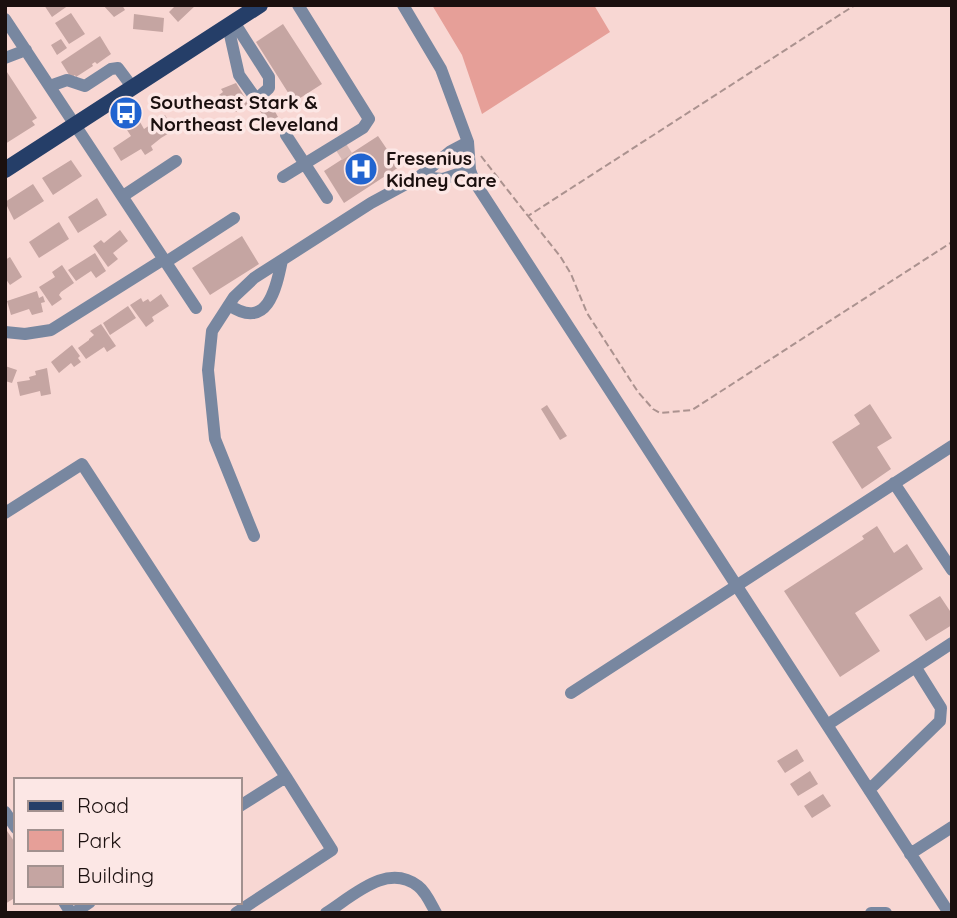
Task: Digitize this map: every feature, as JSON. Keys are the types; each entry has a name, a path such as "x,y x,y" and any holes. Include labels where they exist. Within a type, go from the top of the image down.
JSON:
{"main road":[{"path":"5,170 260,5"}],"street":[{"path":"283,177 363,128 369,119 298,5"},
{"path":"403,5 434,55 468,142 470,170 474,181 949,913"},
{"path":"5,19 196,308"},
{"path":"231,24 269,77 269,88 259,97 254,96 239,75 231,24"},
{"path":"5,58 26,50"},
{"path":"50,86 67,80 85,86 111,69 118,68 133,88"},
{"path":"324,151 344,152 355,132"},
{"path":"286,135 327,198"},
{"path":"254,536 215,439 208,370 212,331 229,305 254,278 370,202 419,177 468,142"},
{"path":"123,196 176,161"},
{"path":"419,177 443,179 470,170"},
{"path":"5,332 25,334 51,330 234,218"},
{"path":"229,305 241,313 250,314 269,304 282,260"},
{"path":"571,693 952,446"},
{"path":"5,513 82,464 332,850 236,913"},
{"path":"894,483 952,569"},
{"path":"827,725 952,643"},
{"path":"869,790 940,721 941,708 916,668"},
{"path":"242,805 286,777"},
{"path":"910,853 952,827"},
{"path":"326,913 381,878 400,876 419,887 436,913"},
{"path":"871,913 886,913"}],"path":[{"path":"528,216 855,5"},
{"path":"468,142 489,163 516,204 560,256 572,274 587,313 631,381 653,409 660,413 692,410 952,242"}],"green space":[{"path":"432,5 594,5 610,32 482,114 462,55"}],"building":[{"path":"44,5 69,5 52,17"},
{"path":"103,5 122,5 125,10 114,17"},
{"path":"176,5 196,5 178,22 169,12"},
{"path":"71,13 85,34 69,44 55,23"},
{"path":"134,14 164,18 163,32 133,29"},
{"path":"283,24 322,84 294,102 256,42"},
{"path":"100,36 111,54 71,78 61,62"},
{"path":"61,39 67,48 57,55 51,45"},
{"path":"5,69 37,118 32,121 35,125 5,144"},
{"path":"236,83 249,104 236,112 234,108 229,111 219,95 223,92 221,89"},
{"path":"271,104 278,117 268,123 260,111"},
{"path":"165,115 174,130 151,146 153,150 145,155 141,149 121,161 113,148 131,136 127,130 140,122 144,129"},
{"name":"Fresenius Kidney Care","path":"378,136 399,167 344,203 324,171"},
{"path":"71,160 82,176 53,195 42,178"},
{"path":"33,184 44,201 14,220 5,202"},
{"path":"97,198 107,215 78,233 68,217"},
{"path":"59,222 69,239 39,258 29,242"},
{"path":"120,230 128,241 113,253 118,259 108,267 93,246 101,240 104,243"},
{"path":"242,236 259,264 210,295 192,268"},
{"path":"95,253 106,271 96,278 91,271 76,281 68,270"},
{"path":"10,257 22,277 10,285 5,278 5,260"},
{"path":"62,265 74,283 61,292 59,295 62,299 52,306 39,287 55,277 52,272"},
{"path":"37,291 39,298 43,296 45,302 41,303 43,312 32,315 29,309 11,315 7,301"},
{"path":"161,294 169,306 152,317 154,321 146,327 130,305 141,298 143,302 148,299 150,302"},
{"path":"128,306 136,318 110,335 103,323"},
{"path":"101,324 116,346 107,352 104,347 86,359 78,348 94,335 90,331"},
{"path":"72,345 81,362 74,367 71,363 59,373 51,362"},
{"path":"5,366 17,370 12,383 5,381"},
{"path":"47,368 51,394 41,396 40,391 20,396 17,382 30,380 29,377 36,375 35,371"},
{"path":"870,404 892,438 877,447 891,469 862,489 832,442 860,424 854,415"},
{"path":"547,405 567,436 560,440 541,409"},
{"path":"877,526 894,553 907,544 923,569 855,613 880,651 840,677 784,591 864,539 862,536"},
{"path":"940,596 952,614 952,625 926,641 909,615"},
{"path":"797,749 804,761 785,773 777,761"},
{"path":"810,771 818,784 798,796 790,784"},
{"path":"823,794 831,806 812,818 804,806"},
{"path":"5,828 14,841 14,898 5,904"}],"tunnel":[{"path":"339,155 350,148"}],"place":[{"name":"Southeast Stark & Northeast Cleveland","path":"126,113"},
{"name":"Fresenius Kidney Care","path":"361,169"}]}
